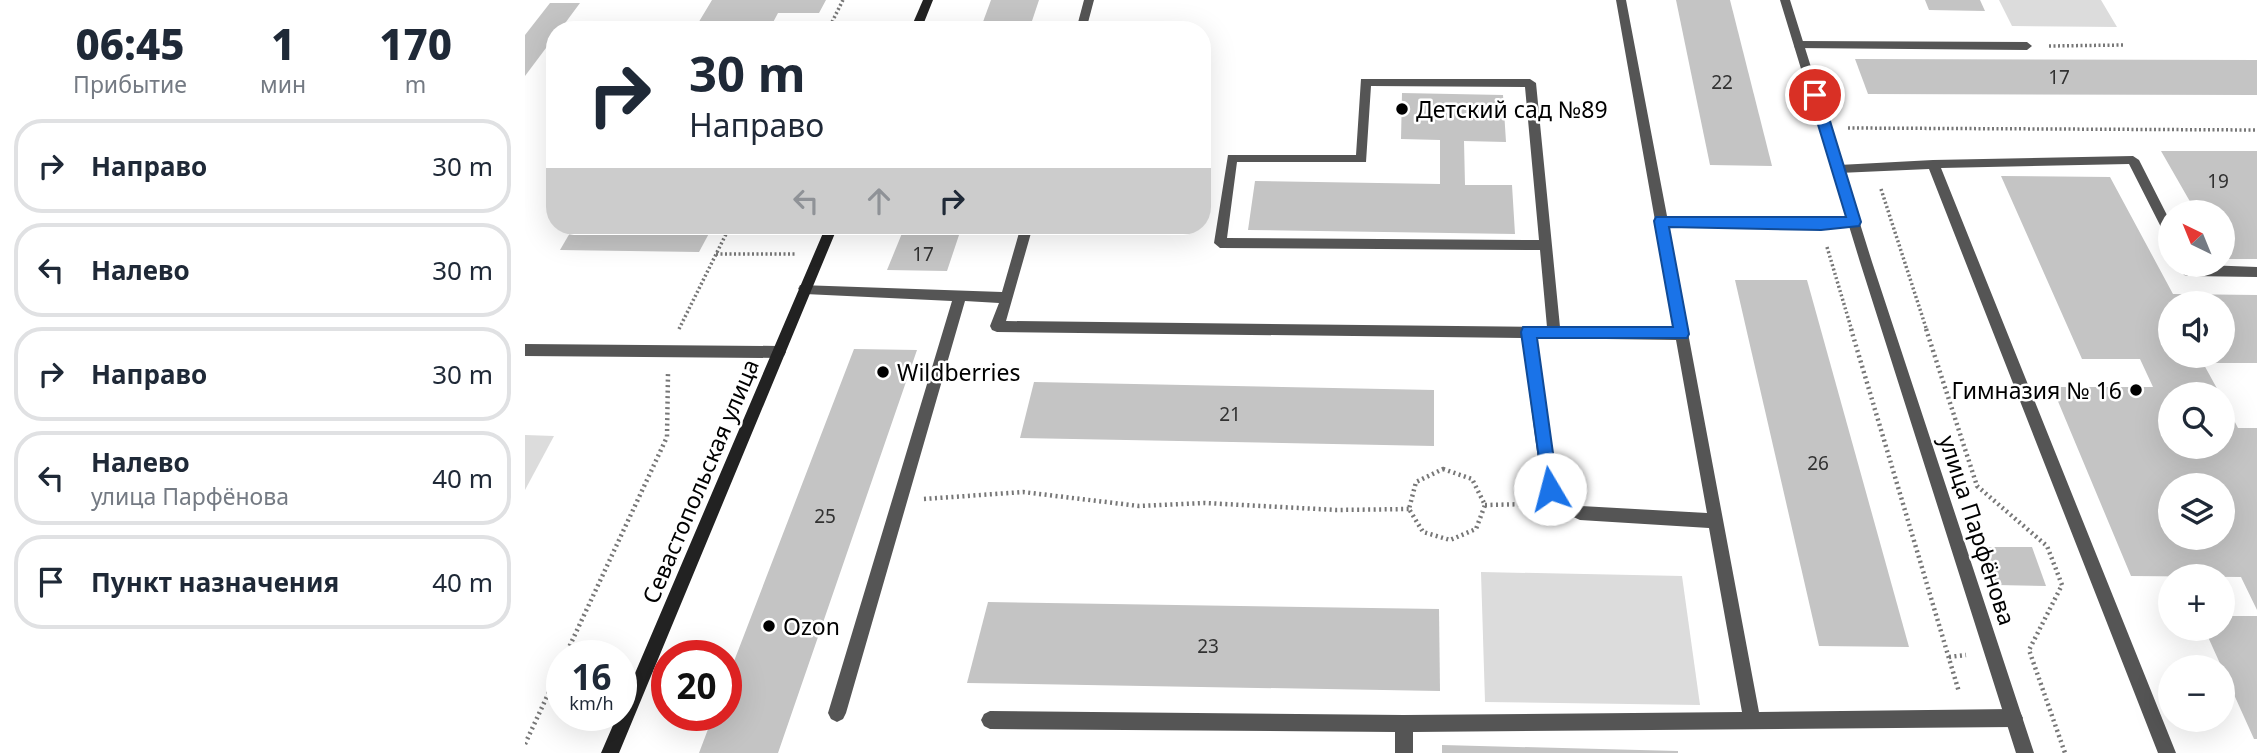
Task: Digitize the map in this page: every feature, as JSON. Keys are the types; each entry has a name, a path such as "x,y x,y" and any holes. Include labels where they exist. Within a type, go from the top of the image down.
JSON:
{"street":[{"path":"919,21 928,0"},
{"path":"1083,21 1089,0"},
{"path":"1621,0 1752,721"},
{"name":"улица Парфёнова","path":"1785,0 2025,753"},
{"path":"1799,46 2027,46"},
{"path":"1546,245 1220,243 1232,158 1362,159 1365,82 1530,83 1546,245 1554,332"},
{"path":"1839,169 1933,164 2133,160 2158,210"},
{"path":"1933,164 2167,753"},
{"path":"1661,221 1821,224 1854,222"},
{"name":"Севастопольская улица","path":"610,753 828,235"},
{"path":"1024,235 997,326 1681,334"},
{"path":"2235,272 2257,272"},
{"path":"805,289 1007,298"},
{"path":"837,713 960,296"},
{"path":"1528,332 1550,489 1560,504 1580,513 1715,521"},
{"path":"525,350 779,352"},
{"path":"990,720 1404,724 2014,718"},
{"path":"1403,753 1404,724"}],"path":[{"path":"832,21 843,0"},
{"path":"2027,46 2124,45"},
{"path":"2065,753 2029,650 2062,585 2047,546 1976,486 1874,168 1842,128 2257,130"},
{"path":"1821,224 1967,718"},
{"path":"572,640 667,437 668,351 726,235"},
{"path":"716,254 820,254"},
{"path":"1443,470 1472,479 1485,505 1476,529 1450,540 1423,532 1409,509 1416,482 1443,470"},
{"path":"899,501 1023,492 1139,506 1205,503 1337,510 1409,509"},
{"path":"1485,505 1560,504"},
{"path":"525,744 546,699"}],"shaded area":[{"path":"1999,0 2101,0 2117,27 2012,26"},
{"path":"525,435 554,436 525,490"},
{"path":"1481,572 1682,576 1700,705 1485,702"}],"building":[{"path":"712,0 826,0 819,13 778,13 774,21 699,21"},
{"path":"991,0 1039,0 1032,21 983,21"},
{"path":"1676,0 1730,0 1772,166 1710,165"},
{"path":"1925,0 1980,0 1985,11 1929,10"},
{"path":"550,3 580,3 567,21 546,21 546,48 525,76 525,35"},
{"path":"1855,59 2257,60 2257,95 1868,94"},
{"path":"1402,93 1503,95 1506,142 1464,141 1465,185 1512,185 1515,234 1248,230 1255,181 1440,184 1440,140 1401,139"},
{"path":"2161,151 2257,151 2257,259 2235,259 2235,200 2189,200"},
{"name":"Гимназия № 16","path":"2001,176 2110,177 2158,266 2158,277 2164,277 2171,291 2158,291 2158,368 2206,368 2213,382 2158,382 2158,459 2235,459 2235,422 2238,428 2257,428 2257,610 2241,577 2235,577 2235,564 2158,564 2158,576 2131,576 2052,387 2153,387 2140,359 2082,359"},
{"path":"569,235 708,235 699,252 560,250"},
{"path":"901,235 959,235 947,271 887,270"},
{"path":"1735,280 1807,280 1909,647 1819,646"},
{"name":"Гимназия № 16","path":"2235,295 2257,295 2257,363 2235,363"},
{"path":"854,349 917,350 778,753 699,753 707,731 742,731 742,640"},
{"path":"1034,382 1434,390 1434,446 1020,438"},
{"path":"1983,547 2032,547 2046,586 1996,585"},
{"path":"988,602 1439,609 1440,691 967,683"},
{"path":"2235,616 2257,616 2257,739 2254,739 2235,697 2235,655 2216,655 2210,641 2235,641"},
{"path":"1442,745 1678,751 1678,753 1442,753"}],"place":[{"name":"Детский сад №89","path":"1402,109"},
{"name":"Wildberries","path":"883,372"},
{"name":"Гимназия № 16","path":"2136,390"},
{"name":"Ozon","path":"769,626"}],"route":[{"path":"1550,489 1528,332 1681,334 1661,221 1821,224 1854,222 1815,95"}]}
